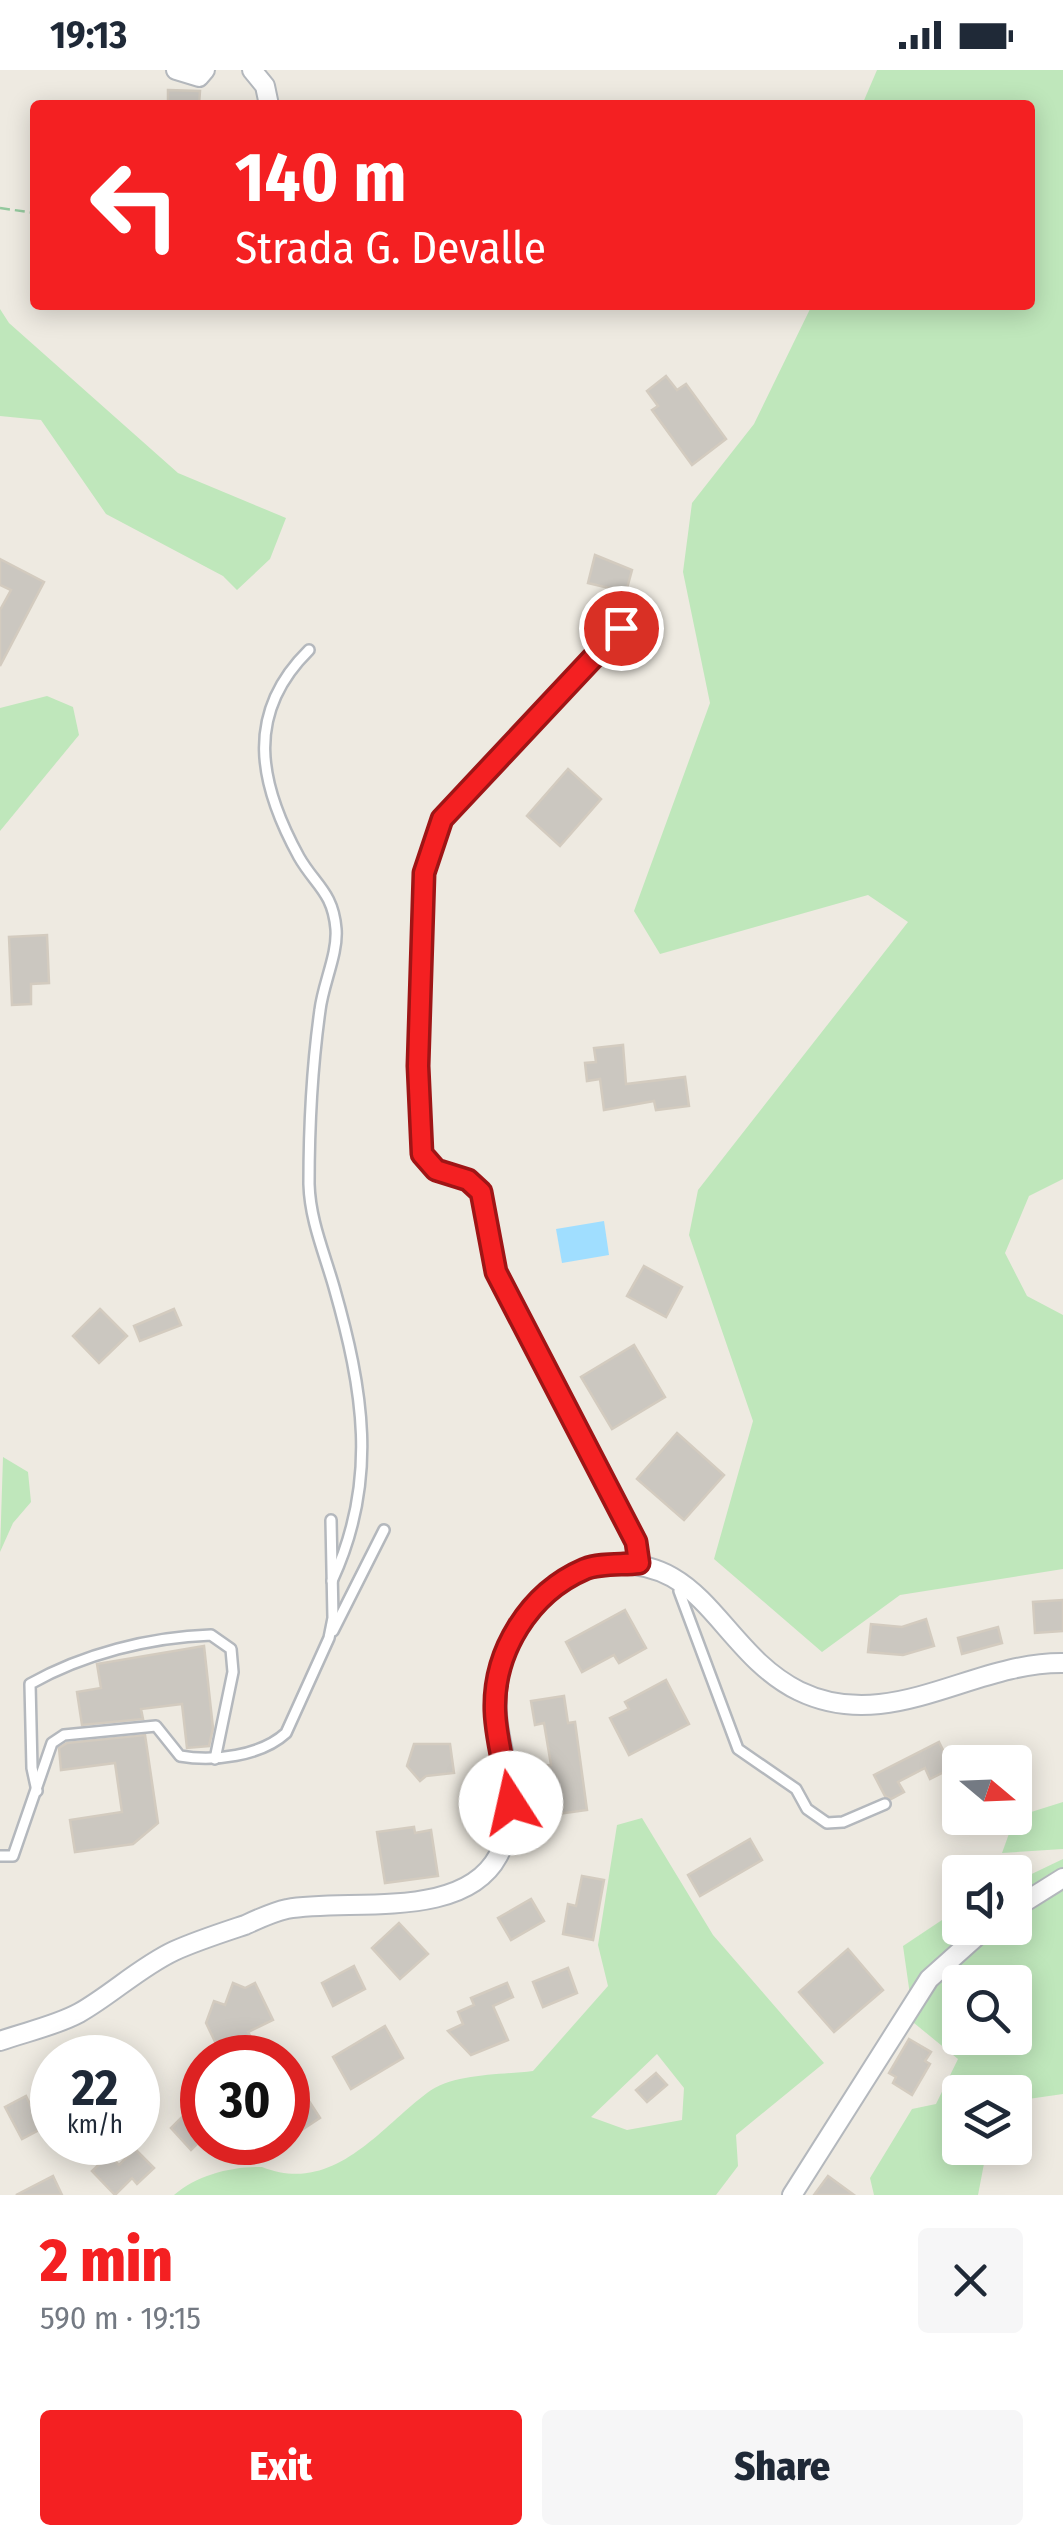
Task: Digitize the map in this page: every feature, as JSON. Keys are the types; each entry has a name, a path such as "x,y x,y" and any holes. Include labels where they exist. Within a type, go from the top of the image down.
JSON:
{"street":[{"path":"176,70 199,77 205,70"},
{"path":"252,70 264,86 267,100"},
{"path":"0,2041 76,2015 171,1952 286,1909 440,1898 478,1883 500,1854 511,1803 494,1713 497,1666 520,1624 546,1593 587,1568 639,1563 681,1578 763,1669 801,1692 844,1704 890,1706 1001,1668 1063,1663"},
{"path":"1032,1897 1063,1878"},
{"path":"792,2195 929,1979 967,1945"}],"lane":[{"path":"639,605 603,652 538,713 442,819 424,873 418,1066 422,1154 436,1170 468,1180 481,1192 496,1272 636,1542 639,1563"},
{"path":"309,650 289,670 278,691 267,720 264,758 269,786 298,854 309,873 327,889 336,931 320,1009 309,1189 316,1232 359,1377 362,1434 361,1494 332,1581"},
{"path":"329,1638 331,1520"},
{"path":"0,1856 13,1856 38,1793 52,1743 64,1735 156,1726 180,1756 215,1759 278,1741 286,1733 384,1530"},
{"path":"681,1578 678,1590 738,1748 796,1789 807,1809 827,1824 844,1822 886,1804"},
{"path":"38,1793 32,1768 30,1684 94,1656 140,1644 212,1635 231,1649 233,1672 215,1759"}],"path":[{"path":"0,208 30,212"}],"green space":[{"path":"877,70 1063,70 1063,1179 1029,1196 1005,1253 1027,1296 1063,1315 1063,1569 900,1595 822,1652 714,1559 753,1421 689,1235 698,1190 908,922 868,895 660,954 634,911 710,703 683,572 692,503 754,424 810,310 1035,310 1035,100 864,100"},
{"path":"0,309 9,323 178,473 286,518 270,559 237,590 223,576 106,514 41,420 0,416"},
{"path":"47,696 73,707 79,735 0,831 0,708"},
{"path":"3,1457 28,1472 31,1502 13,1523 0,1552"},
{"path":"1063,1802 1063,1849 1002,1853 1008,1835 1032,1835 1032,1812"},
{"path":"642,1818 713,1935 824,2063 736,2135 738,2166 716,2195 174,2195 193,2182 227,2170 262,2167 287,2173 332,2166 372,2140 438,2086 464,2078 533,2071 608,1986 598,1945 617,1825","holes":["657,2054 684,2088 682,2120 627,2130 591,2117"]},
{"path":"1063,1859 1063,2094 1032,2099 1032,2075 950,2075 958,2059 953,2055 1032,2055 1032,1965 942,1965 942,2046 914,2023 903,1946 942,1920 942,1945 1032,1945 1032,1874"},
{"path":"942,2092 942,2165 984,2165 978,2195 874,2195 870,2178 912,2109 936,2104"}],"water":[{"path":"604,1221 609,1255 562,1263 556,1229"}],"building":[{"path":"168,90 200,91 199,100 168,100"},
{"path":"666,376 677,390 686,384 726,439 692,465 652,410 658,406 647,391"},
{"path":"595,555 632,570 626,592 588,583"},
{"path":"0,559 44,582 0,666 0,610 11,590 0,585"},
{"path":"568,769 601,799 560,846 527,816"},
{"path":"47,935 49,983 31,984 31,1004 12,1005 9,937"},
{"path":"623,1045 626,1084 685,1077 689,1106 656,1110 654,1101 604,1110 600,1079 587,1081 585,1063 596,1062 594,1048"},
{"path":"644,1266 682,1287 666,1317 627,1296"},
{"path":"100,1309 127,1336 99,1363 73,1336"},
{"path":"174,1309 181,1325 140,1341 134,1326"},
{"path":"634,1345 665,1397 612,1429 581,1377"},
{"path":"677,1433 724,1475 684,1520 637,1479"},
{"path":"1063,1600 1063,1631 1035,1633 1033,1602"},
{"path":"625,1610 646,1648 619,1663 614,1655 582,1672 566,1642"},
{"path":"926,1619 934,1646 903,1655 868,1652 871,1624 902,1627"},
{"path":"998,1627 1002,1643 962,1654 958,1638"},
{"path":"204,1646 213,1728 209,1746 187,1748 182,1704 141,1709 143,1719 82,1725 77,1692 101,1688 97,1664"},
{"path":"666,1680 689,1724 629,1755 610,1718 629,1709 625,1702"},
{"path":"564,1696 568,1723 575,1722 587,1810 550,1815 543,1766 551,1765 544,1723 535,1725 531,1701"},
{"path":"145,1735 158,1823 133,1844 75,1852 70,1820 122,1812 115,1763 61,1770 59,1748 67,1743"},
{"path":"939,1742 942,1748 942,1773 930,1779 925,1768 898,1782 904,1792 891,1799 885,1796 874,1775"},
{"path":"414,1744 450,1744 454,1773 426,1776 420,1781 407,1766"},
{"path":"414,1827 415,1833 431,1830 438,1876 385,1883 377,1832"},
{"path":"750,1839 762,1860 700,1896 688,1875"},
{"path":"582,1876 604,1880 593,1940 563,1934 568,1904 576,1906"},
{"path":"531,1899 544,1921 511,1940 498,1918"},
{"path":"399,1923 428,1954 400,1979 372,1948"},
{"path":"848,1949 883,1990 834,2032 799,1992"},
{"path":"354,1966 365,1989 333,2006 322,1983"},
{"path":"568,1968 577,1993 543,2007 533,1982"},
{"path":"233,1983 245,1988 255,1983 273,2020 248,2032 250,2035 212,2035 206,2023 214,2001 225,2005"},
{"path":"507,1983 513,1997 493,2006 508,2040 471,2055 448,2031 463,2024 458,2012 474,2005 471,1998"},
{"path":"385,2026 403,2058 351,2089 333,2057"},
{"path":"909,2039 931,2052 925,2061 930,2064 912,2095 893,2083 896,2077 889,2073"},
{"path":"656,2073 667,2085 647,2102 636,2090"},
{"path":"26,2096 30,2104 30,2135 22,2139 5,2107"},
{"path":"310,2103 320,2118 310,2125"},
{"path":"180,2119 180,2138 171,2128"},
{"path":"98,2165 154,2168 137,2184 132,2178 115,2195 92,2171"},
{"path":"53,2176 62,2195 16,2195"},
{"path":"828,2176 854,2195 814,2195"}],"route":[{"path":"511,1803 494,1713 497,1666 520,1624 546,1593 587,1568 639,1563 636,1542 496,1272 481,1192 468,1180 436,1170 422,1154 418,1066 424,873 442,819 538,713 603,652 621,628"}]}
